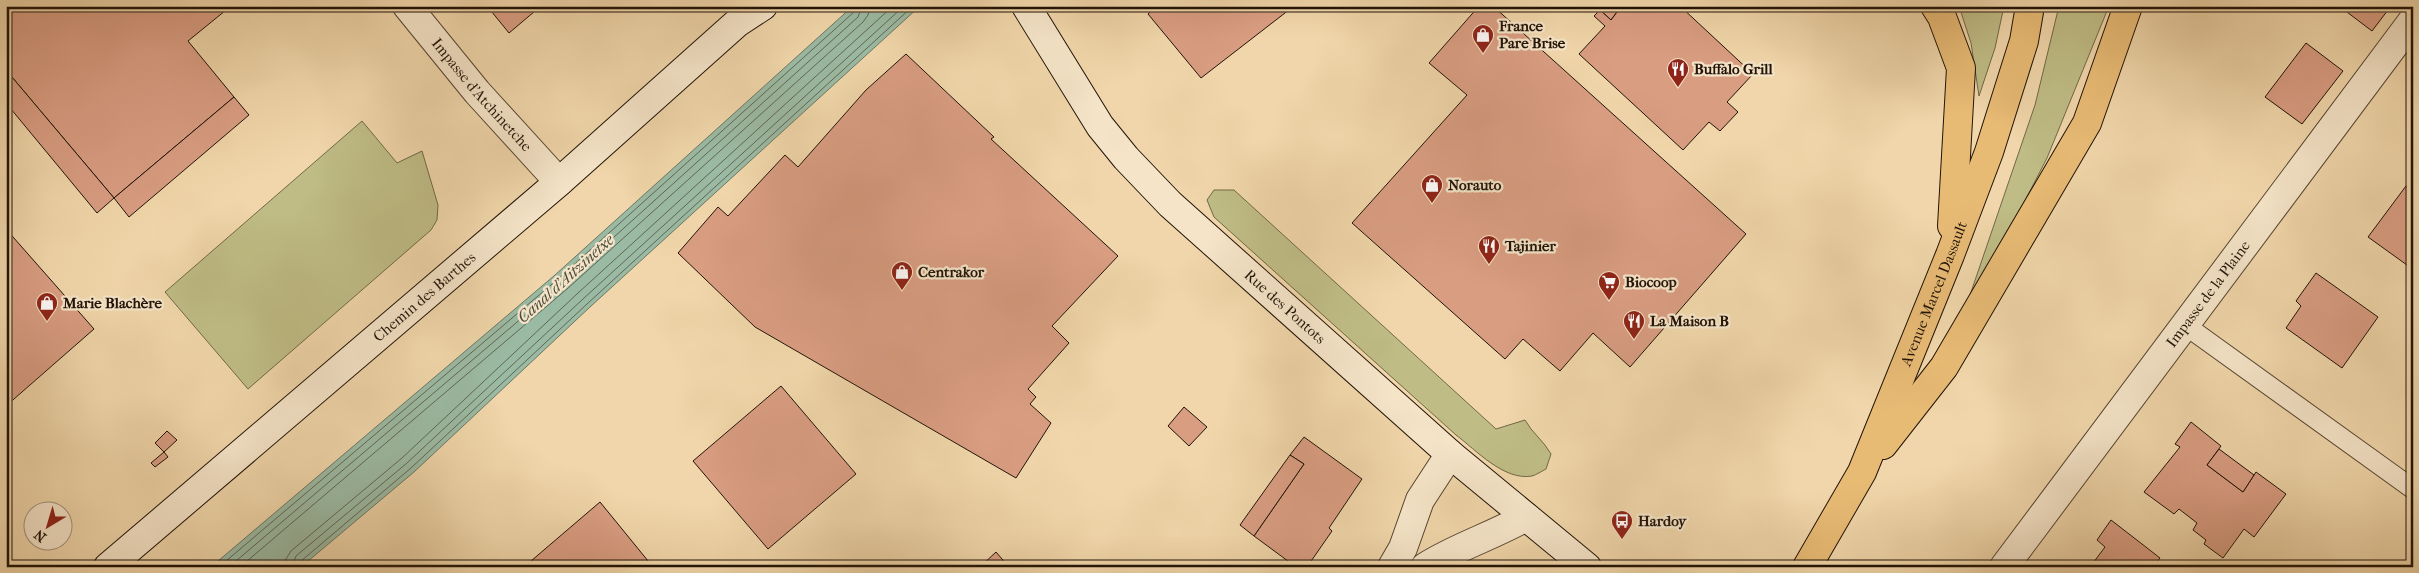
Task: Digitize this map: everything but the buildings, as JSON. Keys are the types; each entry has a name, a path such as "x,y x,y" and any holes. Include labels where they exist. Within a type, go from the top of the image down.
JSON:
{"main road":[{"path":"1934,6 1942,17 1961,68 1950,255"},
{"name":"Avenue Marcel Dassault","path":"1807,567 1862,472 1950,255 1992,143 2024,40 2030,6"},
{"path":"1862,472 1944,367 2087,123 2128,6"}],"street":[{"name":"Impasse d'Atchinetche","path":"407,6 477,92 559,182"},
{"name":"Chemin des Barthes","path":"108,567 559,182 739,15 763,6"},
{"name":"Rue des Pontots","path":"1026,6 1100,126 1126,158 1170,204 1450,454 1587,567"},
{"name":"Impasse de la Plaine","path":"2004,567 2413,20"},
{"path":"1392,567 1403,548 1420,500 1450,454"},
{"path":"1425,567 1436,560 1499,533 1526,518"}],"lane":[{"path":"2185,325 2413,489"}],"shaded area":[{"path":"1959,6 2004,6 1995,48 1979,96 1971,43"},
{"path":"2059,6 2109,6 2047,158 1997,255 1970,295 2035,105"},
{"path":"362,121 397,163 422,151 438,205 437,220 431,230 248,389 165,292"},
{"path":"1214,190 1234,190 1496,429 1525,420 1551,454 1546,469 1532,476 1511,474 1481,456 1456,435 1214,217 1207,200"}],"water":[{"name":"Canal d'Aitzinetxe","path":"853,6 920,6 590,307 414,472 301,567 211,567 555,275"}],"place":[{"name":"France Pare Brise","path":"1483,54"},
{"name":"Buffalo Grill","path":"1678,88"},
{"name":"Norauto","path":"1432,204"},
{"name":"Tajinier","path":"1489,265"},
{"name":"Centrakor","path":"902,291"},
{"name":"Biocoop","path":"1609,301"},
{"name":"Marie Blachère","path":"47,322"},
{"name":"La Maison B","path":"1634,340"},
{"name":"Hardoy","path":"1622,540"}]}
